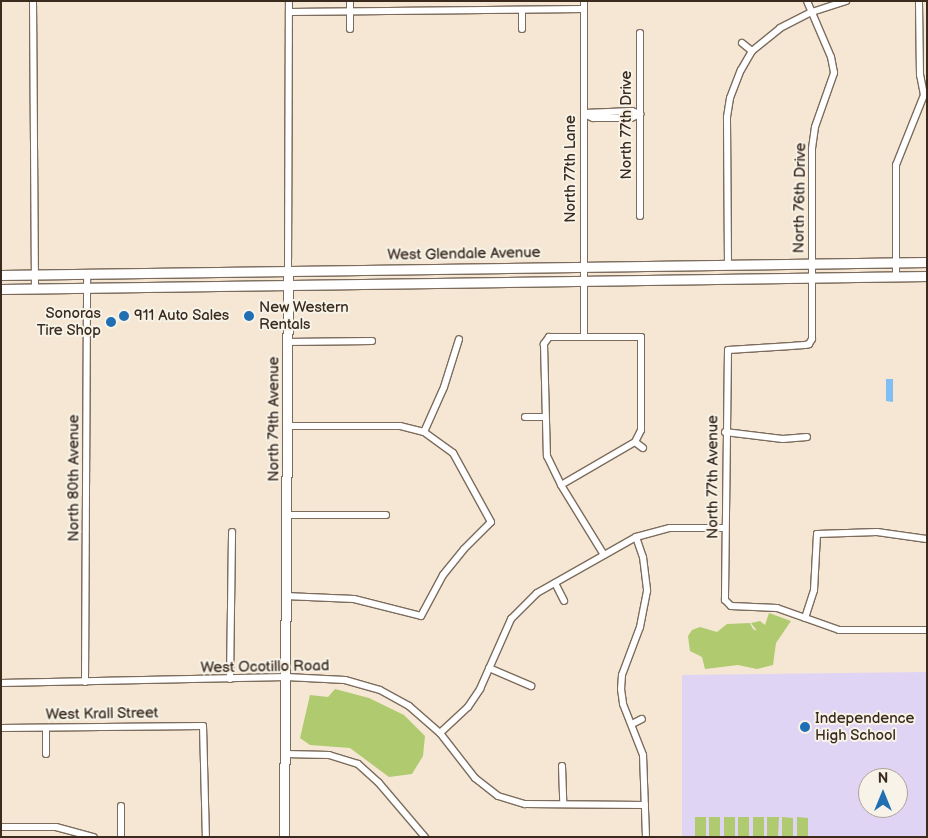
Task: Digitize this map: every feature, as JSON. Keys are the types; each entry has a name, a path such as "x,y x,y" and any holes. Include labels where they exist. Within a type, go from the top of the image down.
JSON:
{"main road":[{"name":"West Glendale Avenue","path":"1,275 927,262"},
{"name":"North 79th Avenue","path":"284,837 288,270"},
{"name":"West Glendale Avenue","path":"1,290 927,276"}],"street":[{"path":"33,1 36,289"},
{"name":"North 79th Avenue","path":"288,270 289,1"},
{"path":"350,1 350,29"},
{"name":"North 77th Lane","path":"584,1 584,336"},
{"name":"North 76th Drive","path":"728,350 810,344 813,139 834,73 831,58 807,1"},
{"path":"728,264 727,117 733,89 752,51 780,28 812,12 846,1"},
{"path":"896,277 896,165 926,94 920,75 919,1"},
{"path":"289,12 584,9"},
{"path":"522,10 522,29"},
{"name":"North 77th Drive","path":"640,33 640,216"},
{"path":"742,43 752,51"},
{"path":"584,114 632,111 640,114"},
{"name":"North 80th Avenue","path":"85,682 87,273"},
{"path":"561,485 635,442 644,419 641,337 584,336 545,338 544,417 546,456 561,485 604,555"},
{"path":"424,432 444,387 459,339"},
{"path":"287,342 372,341"},
{"name":"North 77th Avenue","path":"728,350 724,528 727,605 765,606 805,618"},
{"path":"525,417 544,417"},
{"path":"285,596 354,598 421,616 443,576 464,549 491,522 453,453 424,432 400,426 288,426"},
{"path":"725,432 783,439 807,437"},
{"path":"635,442 643,448"},
{"path":"286,515 386,515"},
{"path":"440,733 468,707 489,668 511,619 523,604 555,583 636,537 670,528 724,528"},
{"path":"230,679 232,532"},
{"path":"927,539 877,532 817,534 814,590 805,618 847,631 927,630"},
{"path":"636,537 643,557 647,591 640,627 622,674 623,704 643,755 646,837"},
{"path":"555,583 564,601"},
{"path":"489,668 531,686"},
{"name":"West Ocotillo Road","path":"1,683 326,677 380,690 410,706 440,733 475,778 498,796 525,804 645,804"},
{"path":"632,724 642,719"},
{"name":"West Krall Street","path":"1,728 203,726 206,837"},
{"path":"46,728 46,754"},
{"path":"285,754 329,755 358,764 379,783 425,837"},
{"path":"562,766 563,804"},
{"path":"121,806 121,837"},
{"path":"1,827 56,827 94,837"}],"shaded area":[{"name":"Independence High School","path":"927,672 927,837 682,837 682,675"}],"green space":[{"path":"769,613 791,621 776,643 773,665 757,669 738,665 705,669 702,657 690,651 688,636 692,630 700,627 717,632 727,624 750,623 753,629 757,631 751,623 760,621 765,625"},
{"path":"335,689 369,698 404,715 425,736 423,756 412,774 389,777 350,748 310,745 300,738 310,695 328,697"},
{"path":"695,817 706,817 706,837 695,837"},
{"path":"709,817 720,817 720,837 709,837"},
{"path":"724,817 735,817 735,837 724,837"},
{"path":"738,817 749,817 749,837 738,837"},
{"path":"753,817 764,817 764,837 753,837"},
{"path":"767,817 779,817 778,837 767,837"},
{"path":"782,817 793,818 793,837 782,837"},
{"path":"797,817 808,818 808,837 797,837"}],"water":[{"path":"886,379 893,379 893,402 886,401"}],"place":[{"name":"911 Auto Sales","path":"124,316"},
{"name":"New Western Rentals","path":"249,316"},
{"name":"Sonoras Tire Shop","path":"111,322"},
{"name":"Independence High School","path":"805,727"}]}
